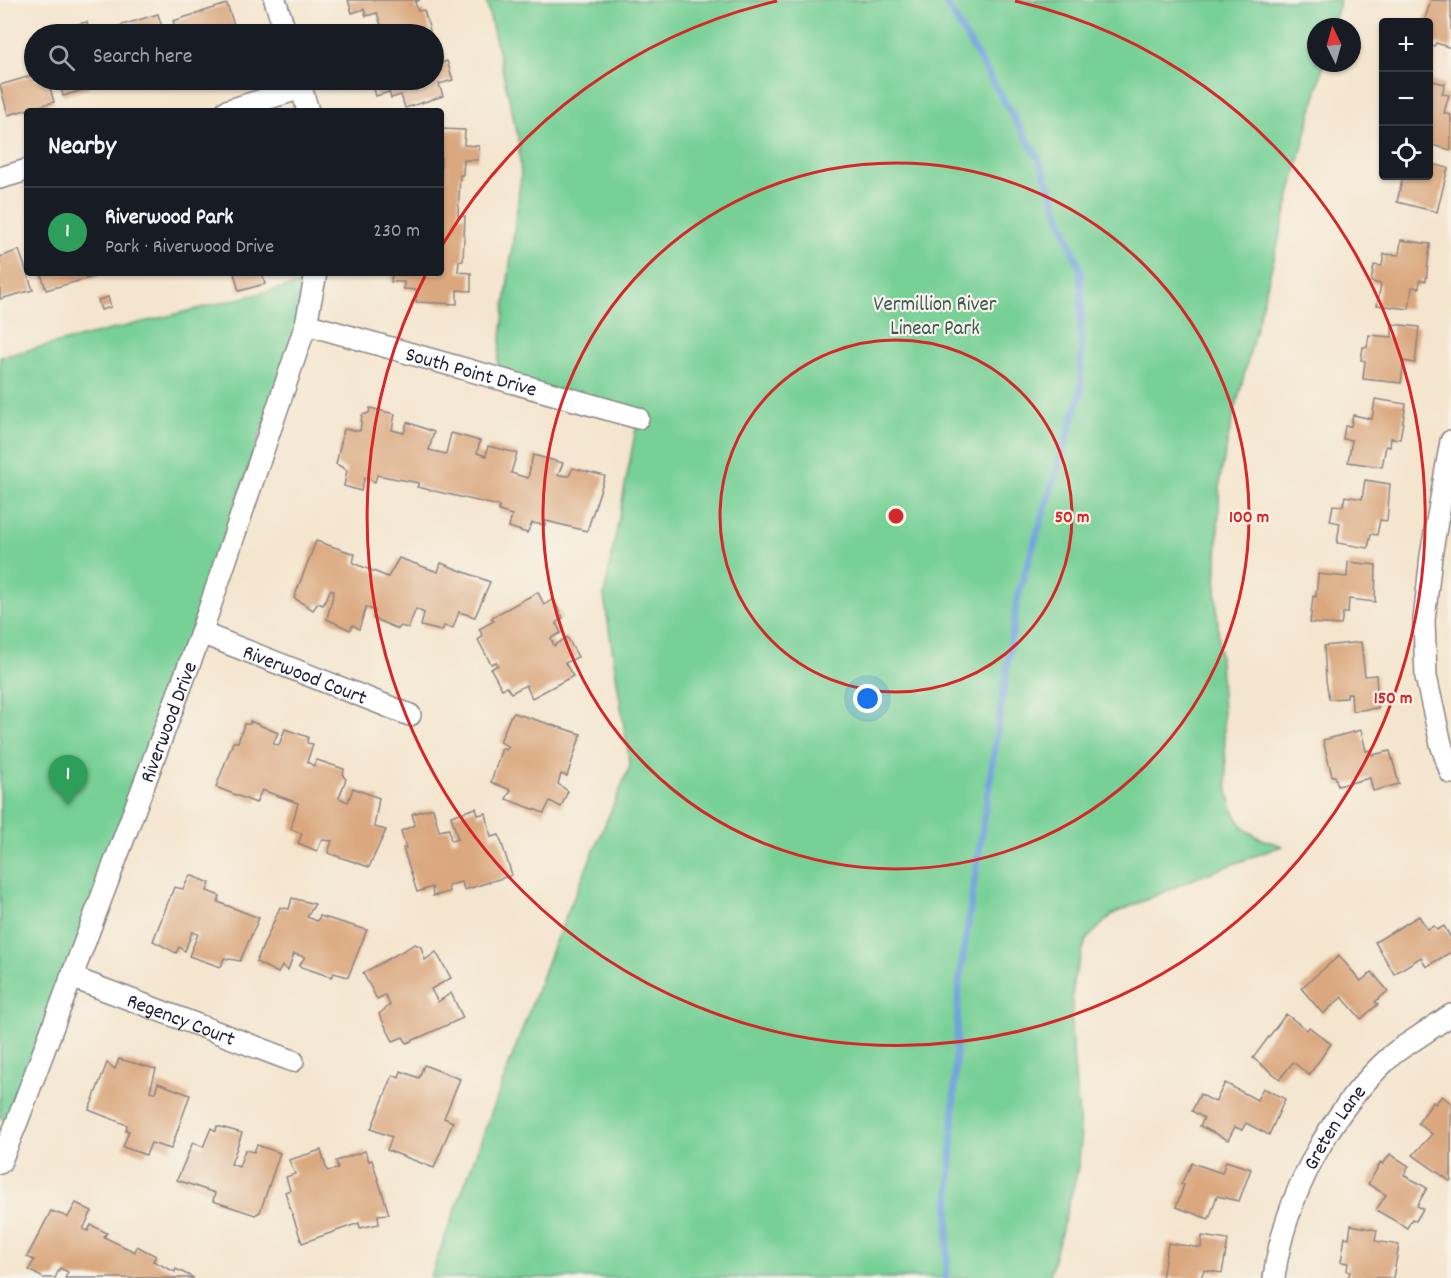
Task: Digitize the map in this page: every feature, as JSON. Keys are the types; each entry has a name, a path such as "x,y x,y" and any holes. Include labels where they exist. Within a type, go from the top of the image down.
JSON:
{"street":[{"path":"275,0 283,24"},
{"path":"234,108 284,90"},
{"path":"303,90 307,108"},
{"path":"0,178 24,171"},
{"name":"Riverwood Drive","path":"0,1163 201,633 306,324 315,276"},
{"name":"South Point Drive","path":"306,324 638,418"},
{"path":"1451,441 1441,558 1424,621 1426,677 1441,744 1451,773"},
{"name":"Riverwood Court","path":"201,633 410,715"},
{"name":"Regency Court","path":"71,977 293,1061"},
{"name":"Greten Lane","path":"1274,1278 1276,1256 1294,1201 1321,1143 1350,1100 1392,1055 1451,1015"}],"green space":[{"name":"Vermillion River Linear Park","path":"486,0 1340,0 1335,18 1307,18 1307,72 1322,72 1230,430 1220,478 1216,591 1228,791 1234,813 1242,825 1257,837 1282,846 1198,877 1113,914 1086,940 1073,981 1071,1031 1081,1142 1078,1169 1049,1278 430,1278 554,944 630,766 604,596 638,418 496,378 521,176 518,137"},
{"path":"315,280 17,1122 0,1118 0,357"}],"building":[{"path":"348,0 420,0 415,2 418,11 424,10 428,24 381,24 377,13 366,16 364,9 352,13"},
{"path":"1431,0 1451,1 1451,48 1436,43 1433,46 1433,18 1425,18"},
{"path":"227,4 234,24 174,24 173,21"},
{"path":"158,14 161,24 126,24"},
{"path":"447,61 453,80 444,83 444,62"},
{"path":"24,78 24,90 51,90 54,102 24,108 24,110 8,115 0,85"},
{"path":"1433,81 1445,84 1442,94 1449,95 1444,113 1451,115 1451,150 1433,145"},
{"path":"62,90 82,90 63,96"},
{"path":"374,90 441,90 443,96 405,108 401,95 391,98 389,92 376,96"},
{"path":"444,129 465,130 464,145 479,146 478,160 464,160 463,175 460,175 458,216 465,216 463,261 459,261 458,272 471,273 471,291 457,290 457,304 416,302 417,290 404,289 404,282 391,282 392,276 444,276"},
{"path":"1433,164 1448,168 1437,212 1397,202 1402,180 1433,180"},
{"path":"1401,240 1430,244 1426,281 1420,280 1419,288 1412,287 1409,309 1377,305 1381,284 1371,282 1374,265 1382,266 1384,254 1399,255"},
{"path":"19,250 24,264 24,276 28,276 33,290 0,299 0,257"},
{"path":"42,276 96,276 46,290"},
{"path":"235,276 263,276 265,284 239,291"},
{"path":"108,297 111,307 101,310 98,300"},
{"path":"1392,324 1419,327 1415,363 1404,361 1401,383 1363,379 1365,361 1361,360 1363,347 1367,347 1369,335 1392,337"},
{"path":"1375,399 1406,404 1400,439 1391,438 1390,447 1386,446 1382,467 1348,462 1352,440 1343,439 1345,426 1351,426 1353,415 1372,419"},
{"path":"370,408 395,414 392,430 404,433 407,422 434,432 429,450 446,454 451,433 480,441 477,453 486,456 488,446 517,453 511,473 528,478 533,455 563,463 558,475 569,476 573,468 605,476 587,531 546,521 545,525 532,523 527,533 509,527 512,515 499,511 499,506 417,487 419,483 377,475 375,482 365,477 361,491 344,486 347,470 336,464 344,429 360,431 362,415 369,413"},
{"path":"1365,480 1390,484 1387,521 1380,520 1377,535 1371,534 1368,548 1337,543 1340,523 1330,521 1333,505 1343,506 1345,496 1362,499"},
{"path":"316,541 355,554 353,563 388,577 399,558 438,572 441,563 490,582 475,617 459,612 453,628 444,626 442,631 421,626 424,613 416,609 408,628 401,626 398,629 373,618 375,611 366,607 359,629 353,625 350,630 327,619 334,591 331,589 323,605 318,603 313,610 294,598"},
{"path":"1348,562 1376,565 1375,602 1349,599 1348,613 1343,613 1341,625 1310,623 1318,574 1347,577"},
{"path":"538,592 544,605 553,599 563,618 556,623 561,633 551,638 554,646 567,637 578,657 565,663 573,676 532,698 526,685 511,693 507,687 502,689 491,669 498,665 496,662 491,664 478,640 483,636 479,629 494,621 491,619 494,616"},
{"path":"1361,642 1365,676 1376,675 1378,708 1352,711 1351,693 1347,694 1347,698 1329,699 1324,646"},
{"path":"514,713 581,734 567,776 561,774 558,784 568,791 561,807 550,801 544,813 506,799 511,790 491,782 502,748 506,750 509,747 500,742 510,717"},
{"path":"250,721 278,733 273,744 279,745 285,729 308,737 307,743 313,744 307,762 314,766 317,760 344,769 343,776 346,779 339,798 348,802 353,788 379,798 374,827 386,830 369,867 328,853 332,841 322,840 317,851 298,843 302,834 291,829 298,803 262,790 256,803 216,787 233,742 238,742 244,724 250,724"},
{"path":"1361,730 1366,751 1371,750 1372,755 1390,751 1399,784 1373,791 1370,778 1338,786 1335,776 1332,776 1323,740"},
{"path":"433,808 439,831 449,829 451,841 458,839 451,816 476,808 478,815 486,813 491,837 499,835 512,875 464,890 462,882 448,885 449,892 433,896 432,887 417,892 403,848 406,848 401,831 415,825 412,814"},
{"path":"190,875 210,883 207,891 220,896 218,902 259,918 240,961 224,958 221,967 189,956 198,934 192,932 185,951 179,947 176,953 153,941 174,887 183,889"},
{"path":"292,898 315,904 307,917 317,921 320,916 367,930 348,977 334,973 331,977 299,966 305,957 294,954 288,970 282,966 278,973 256,962 280,907 289,909"},
{"path":"1419,916 1427,929 1434,926 1437,930 1444,926 1451,938 1451,952 1426,967 1421,957 1394,974 1375,942"},
{"path":"415,944 421,947 425,960 436,952 451,978 431,989 438,1002 451,993 463,1018 407,1043 403,1037 393,1041 379,1014 390,1005 385,995 377,999 363,973"},
{"path":"1339,956 1361,981 1372,972 1388,991 1375,1002 1378,1004 1361,1019 1342,997 1323,1014 1301,988"},
{"path":"1286,1014 1307,1030 1309,1027 1331,1044 1309,1075 1293,1062 1280,1079 1253,1058"},
{"path":"119,1059 156,1069 150,1091 155,1093 158,1083 190,1095 171,1149 151,1143 146,1155 123,1147 129,1131 126,1131 127,1125 89,1110 107,1063 115,1069"},
{"path":"424,1065 460,1079 444,1118 453,1122 434,1168 387,1150 392,1137 371,1129 393,1075 399,1078 401,1071 419,1078"},
{"path":"1225,1083 1257,1100 1263,1088 1285,1099 1269,1135 1246,1123 1242,1130 1235,1127 1228,1140 1200,1126 1204,1118 1192,1111 1200,1094 1215,1102"},
{"path":"1442,1096 1451,1103 1450,1181 1413,1155 1432,1134 1418,1123 1433,1102 1435,1104"},
{"path":"217,1126 242,1133 231,1164 239,1167 245,1150 254,1152 257,1145 280,1153 260,1212 255,1215 213,1201 215,1193 177,1180 193,1142 203,1147 211,1128 216,1131"},
{"path":"321,1150 327,1171 338,1169 336,1161 365,1151 369,1161 372,1160 389,1214 378,1215 379,1224 360,1228 359,1223 302,1243 285,1192 290,1190 286,1177 295,1174 289,1160"},
{"path":"1390,1154 1409,1166 1404,1175 1427,1188 1417,1206 1423,1209 1416,1221 1412,1219 1407,1228 1376,1210 1386,1195 1368,1184 1381,1162 1383,1164"},
{"path":"1226,1161 1251,1169 1239,1201 1217,1196 1209,1219 1176,1207 1184,1185 1181,1184 1192,1163 1222,1173"},
{"path":"76,1203 92,1211 83,1229 88,1231 91,1225 107,1233 104,1237 135,1252 137,1246 156,1256 153,1261 194,1278 65,1278 68,1272 60,1268 55,1278 43,1278 29,1270 34,1260 27,1257 51,1211 68,1217"},
{"path":"1351,1225 1377,1230 1375,1241 1399,1245 1393,1278 1348,1278 1350,1272 1347,1271 1348,1263 1341,1262 1345,1237 1349,1238"},
{"path":"1202,1236 1228,1240 1222,1273 1204,1270 1201,1278 1162,1278 1168,1243 1201,1248"}],"waterway":[{"path":"944,0 1039,159 1081,272 1081,392 1018,595 959,983 946,1278"}],"place":[{"name":"Riverwood Park","path":"68,805"}]}
